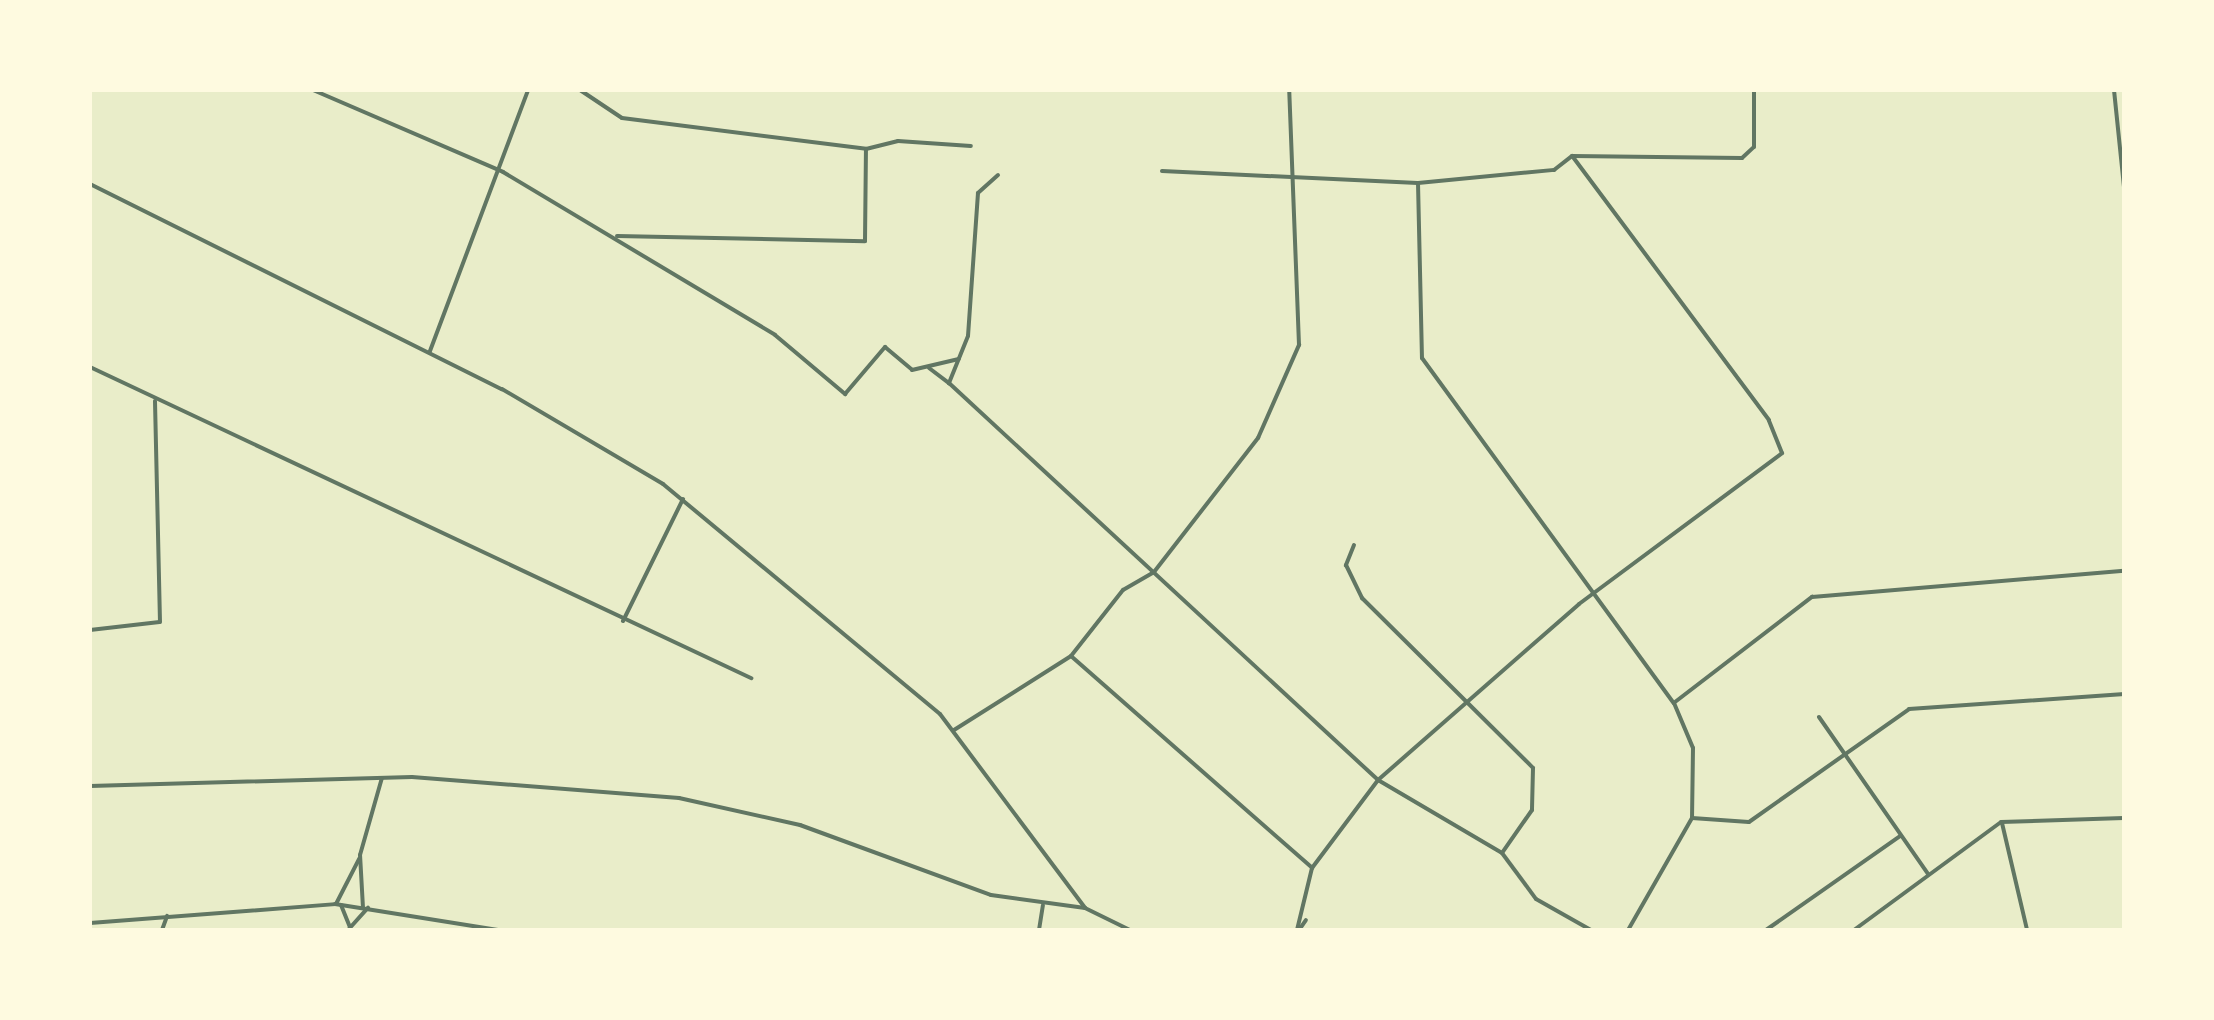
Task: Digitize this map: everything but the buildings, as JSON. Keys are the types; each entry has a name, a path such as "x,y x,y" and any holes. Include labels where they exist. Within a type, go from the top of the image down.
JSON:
{"street":[{"path":"314,90 502,172 776,335 841,390 885,347 912,370 959,359"},
{"path":"430,352 502,172 528,90"},
{"path":"580,90 622,118 866,149 898,140 971,146"},
{"path":"954,730 1071,656 1123,590 1154,572 1258,438 1299,345 1287,172 1289,90"},
{"path":"1162,171 1287,172 1418,183 1554,170 1572,156 1742,158 1754,147 1754,90"},
{"path":"2114,90 2121,187"},
{"path":"612,236 864,241 866,149"},
{"path":"1298,930 1312,868 1378,780 1466,696 1782,453 1769,420 1572,156"},
{"path":"950,383 959,359 978,193 998,175"},
{"path":"1418,183 1422,358 1590,599 1674,703 1693,748 1692,818 1628,930"},
{"path":"90,184 430,352 597,441 682,499 954,730 1085,908"},
{"path":"90,367 155,401 558,582 623,621 752,678"},
{"path":"929,368 950,383 1378,780 1502,853 1536,899 1591,930"},
{"path":"90,630 160,622 155,401"},
{"path":"623,621 682,499"},
{"path":"1354,546 1346,565 1362,598 1466,696 1537,784 1502,853"},
{"path":"1674,703 1812,597 2124,571"},
{"path":"1071,656 1312,868"},
{"path":"1692,818 1749,822 1909,709 2124,694"},
{"path":"1819,717 1928,874"},
{"path":"90,786 382,778 739,808 1043,904 1085,908 1130,930"},
{"path":"360,854 365,908 349,929 338,905 360,854 382,778"},
{"path":"1854,930 2002,822 2124,818"},
{"path":"2002,822 2027,930"},
{"path":"1766,930 1900,836"},
{"path":"1038,930 1043,904"},
{"path":"90,923 338,905 498,930"},
{"path":"162,930 166,916"},
{"path":"1298,930 1306,920"}]}
